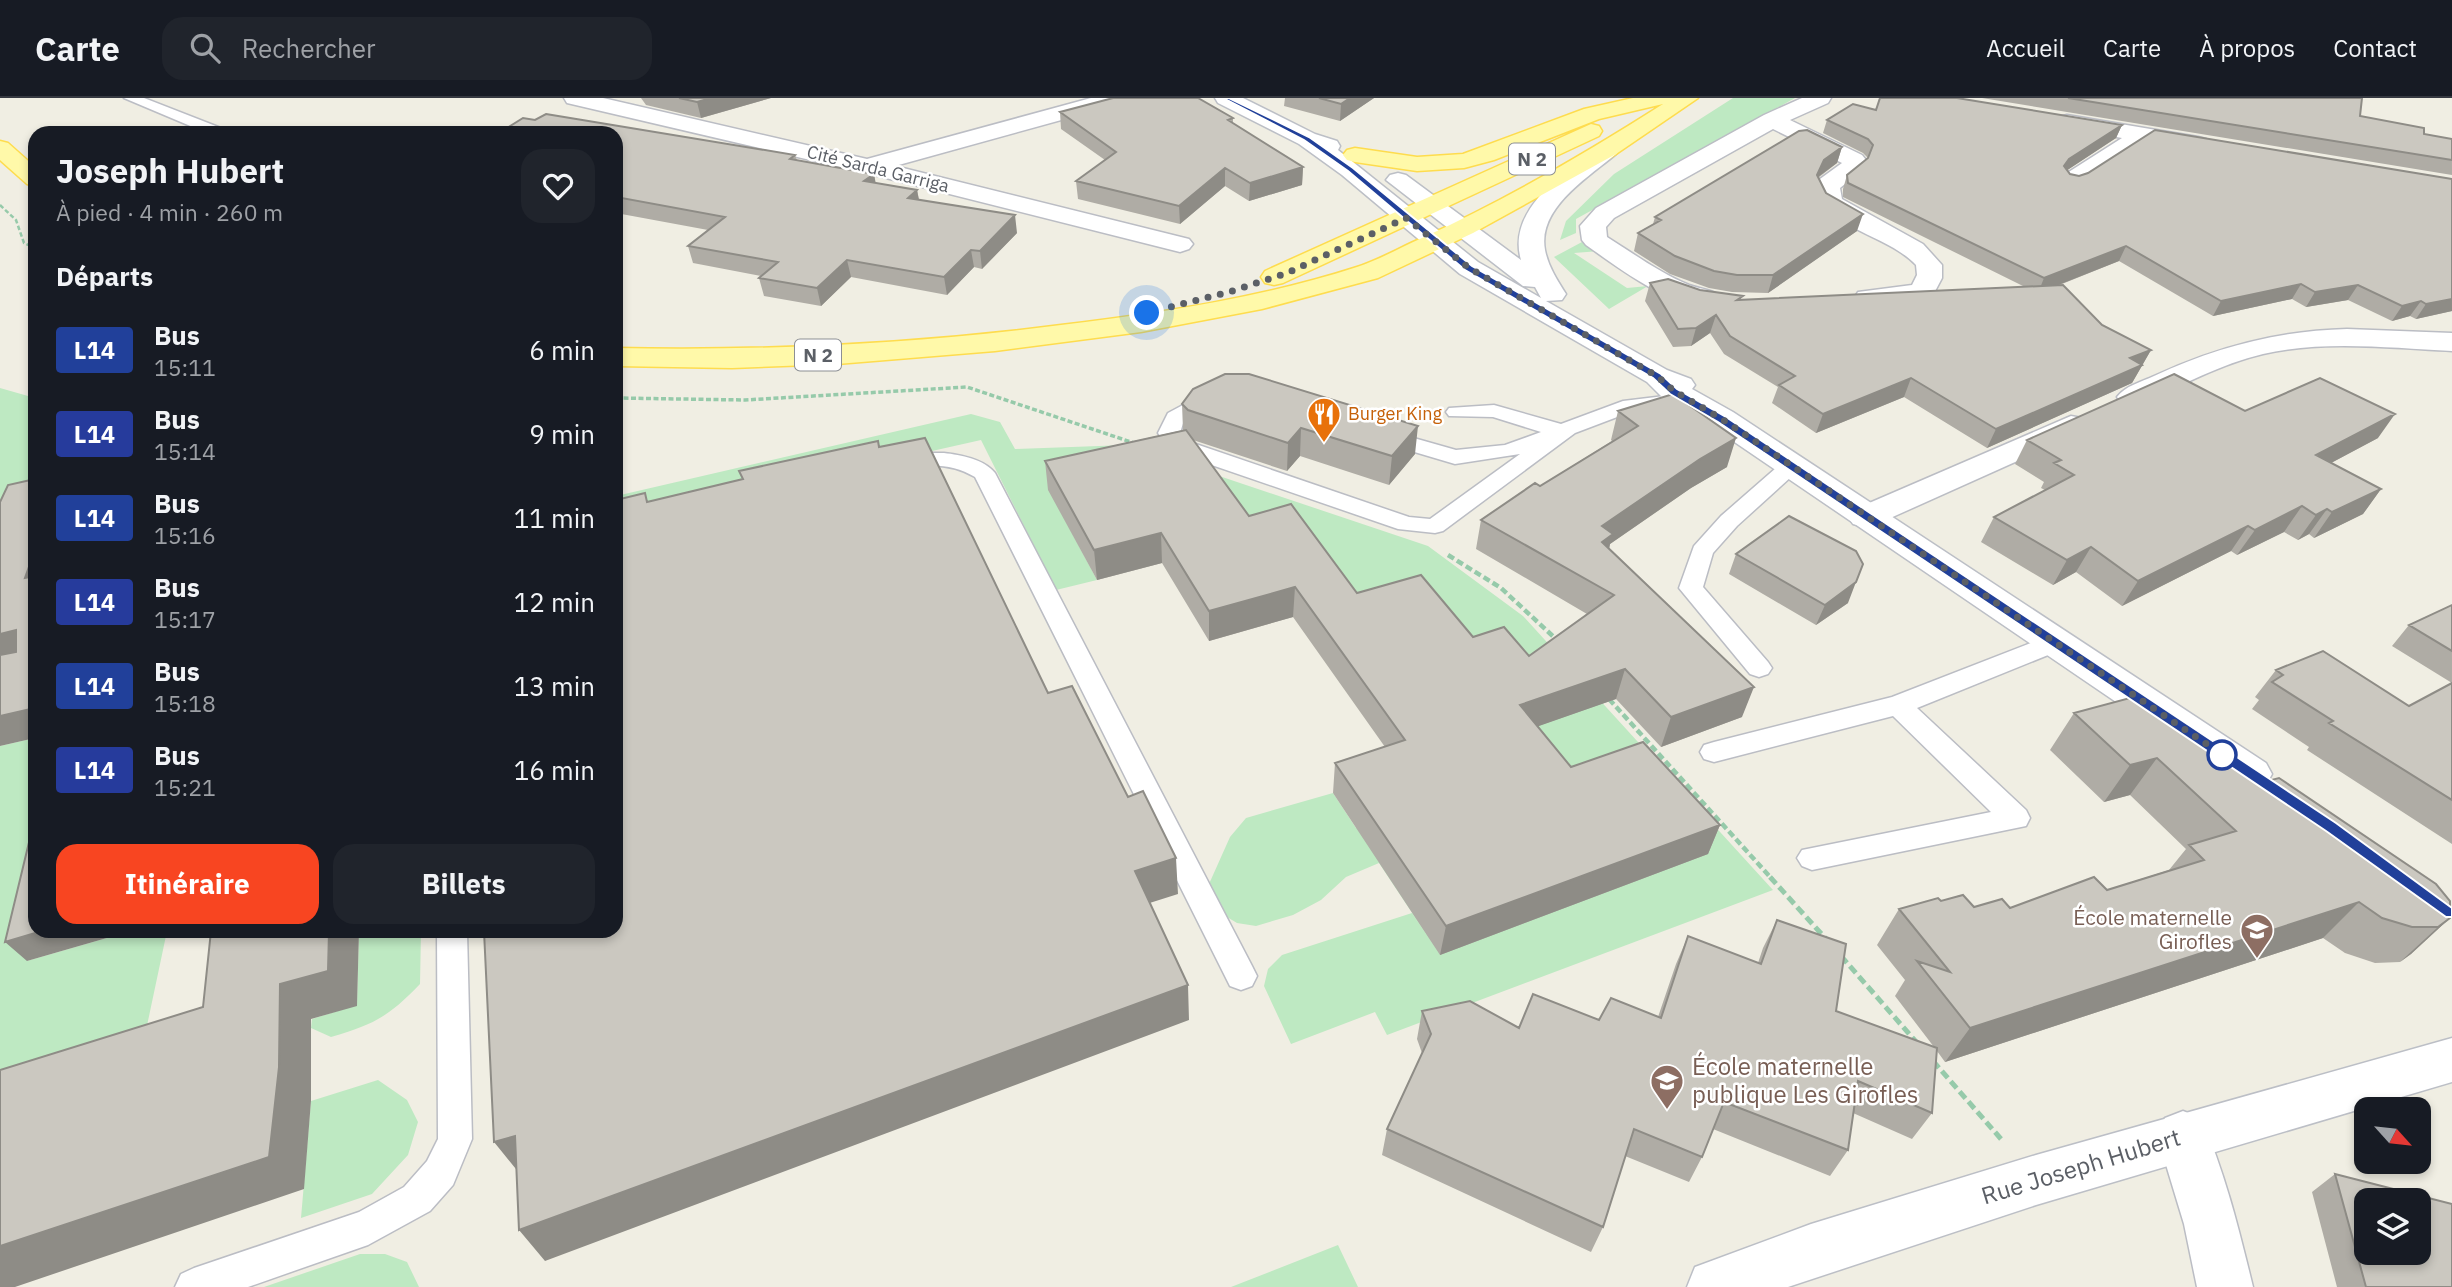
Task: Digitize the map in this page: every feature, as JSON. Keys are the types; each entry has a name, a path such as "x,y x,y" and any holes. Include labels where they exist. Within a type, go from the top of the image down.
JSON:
{"main road":[{"path":"1355,155 1418,164 1464,161 1592,114 1661,98"},
{"name":"N 2","path":"1020,340 1229,292 1287,273 1661,98"},
{"name":"N 2","path":"623,357 732,359 1020,340 1195,316 1262,301 1369,272 1435,242 1608,149 1687,98"},
{"path":"0,148 28,173"}],"street":[{"name":"Cité Sarda Garriga","path":"575,98 867,166 1181,244"},
{"path":"867,166 1115,98"},
{"path":"1226,98 1307,138 1355,155 1401,181 1552,295 1612,348"},
{"path":"1734,303 1700,298 1667,285 1595,240 1593,226 1605,213 1772,120 1820,98"},
{"path":"2048,119 2223,148"},
{"path":"1772,120 1854,160 1853,165 1829,184 1826,191 1831,203 1912,248 1925,257 1929,264 1931,273 1922,291 1911,295 1838,300"},
{"path":"2072,180 2142,135"},
{"path":"1307,138 1469,268 1657,376 1687,400 1722,419 2277,791"},
{"path":"1552,295 1531,245 1533,224 1550,201 1608,149"},
{"path":"1866,517 2221,358 2284,342 2357,338 2452,342"},
{"path":"1657,376 1683,386 1722,419"},
{"name":"Rue Joseph Hubert","path":"1735,1284 1811,1251 2036,1180 2183,1135 2452,1060"},
{"path":"2183,1135 2211,1224 2225,1287"}],"lane":[{"path":"131,98 203,126"},
{"path":"1630,405 1657,376"},
{"path":"1229,390 1195,404 1175,417 1169,433 1179,446 1406,524 1435,526 1565,432"},
{"path":"1364,430 1455,457 1509,451 1565,432 1630,405 1687,400"},
{"path":"1456,412 1494,411 1565,432"},
{"path":"871,470 912,460 944,459 968,463 984,473 1241,976"},
{"path":"1759,668 1691,588 1702,551 1729,521 1791,467"},
{"path":"1714,752 1898,705 2054,643"},
{"path":"1812,858 2016,817 1898,705"},
{"path":"194,1287 368,1227 417,1199 440,1173 455,1139 452,938"}],"path":[{"path":"0,205 16,220 24,243 28,245"},
{"path":"623,398 745,400 967,387 1146,447"},
{"path":"1440,549 1501,588 1561,643"},
{"path":"1604,694 1921,1047"},
{"path":"1930,1057 2036,1180"}],"green space":[{"path":"1733,98 1795,98 1576,219 1576,233 1560,240 1566,221 1614,174"},
{"path":"1582,242 1600,251 1574,253 1627,288 1648,286 1609,309 1554,257"},
{"path":"0,388 28,396 28,508 0,514"},
{"path":"971,414 1000,422 1015,449 1127,445 1428,546 1523,616 1773,890 1387,1035 1375,1012 1291,1044 1264,986 1268,969 1282,955 1412,913 1440,955 1379,863 1346,877 1321,900 1293,915 1256,926 1237,923 1222,914 1209,884 1230,837 1246,818 1333,793 1356,828 1536,765 1295,617 1049,490 1097,580 1056,590 981,440 623,520 623,494"},
{"path":"28,740 28,938 32,938 27,961 107,938 166,938 137,1073 0,1117 0,746"},
{"path":"359,938 421,938 420,984 399,1004 380,1018 331,1037 311,1028 312,1019 357,1005"},
{"path":"378,1080 407,1100 418,1122 408,1155 372,1194 301,1218 311,1101"},
{"path":"1338,1245 1358,1287 1231,1287"},
{"path":"360,1254 385,1254 407,1262 419,1287 264,1287"}],"building":[{"path":"679,98 711,98 697,102"},
{"path":"1113,98 1198,98 1233,118 1228,120 1303,167 1250,183 1225,168 1179,206 1076,181 1116,152 1060,112"},
{"path":"1319,98 1350,98 1341,104"},
{"path":"1880,98 1957,98 2122,125 2069,159 2064,166 2070,174 2079,176 2155,130 2452,179 2452,299 2426,304 2421,301 2402,306 2358,285 2315,292 2301,284 2221,301 2126,246 2044,278 1848,183 1847,175 1868,158 1873,145 1868,139 1827,120 1853,104 1876,110"},
{"path":"2068,98 2362,98 2360,116 2424,128 2424,134 2452,139 2452,160"},
{"path":"546,114 619,126 510,126 523,118 535,120"},
{"path":"623,127 795,155 790,159 874,174 864,181 917,190 908,198 1015,215 980,251 971,250 944,277 847,260 817,288 759,278 778,262 688,246 725,217 623,198"},
{"path":"1807,130 1842,147 1824,160 1817,175 1826,193 1863,214 1773,275 1737,275 1714,271 1675,256 1638,233 1661,220 1655,217 1799,131"},
{"path":"1668,279 1700,290 1743,296 1737,300 2063,285 2102,325 2151,350 2130,358 2142,365 1996,429 1911,378 1823,414 1779,385 1795,376 1730,336 1716,315 1696,328 1678,329 1650,283"},
{"path":"1225,374 1249,374 1418,426 1392,456 1301,428 1288,443 1188,410 1182,404 1193,389"},
{"path":"2174,374 2245,411 2320,378 2395,414 2316,455 2381,489 2332,512 2327,509 2316,515 2302,506 2255,530 2248,526 2138,581 2091,547 2067,560 1994,517 2074,475 2054,463 2061,460 2027,440"},
{"path":"1673,394 1736,438 1700,459 1602,526 1613,534 1602,542 1754,687 1671,717 1625,669 1520,705 1571,767 1643,742 1720,825 1446,926 1335,763 1405,740 1295,587 1209,611 1161,533 1094,550 1045,461 1186,430 1249,516 1291,504 1357,593 1421,575 1473,637 1504,627 1529,656 1614,595 1481,520 1535,483 1540,486 1638,426 1618,411"},
{"path":"925,438 1048,693 1072,686 1128,797 1143,791 1176,858 1135,871 1188,985 519,1230 515,1136 494,1142 484,938 623,938 623,498 645,493 647,502 743,479 739,471 878,441 879,447"},
{"path":"28,481 28,570 25,578 28,577 28,710 0,716 0,655 16,652 16,630 0,634 0,502 8,485"},
{"path":"1789,516 1856,551 1863,564 1856,582 1825,605 1736,554"},
{"path":"2452,605 2452,651 2409,625"},
{"path":"2323,651 2409,706 2452,683 2452,800 2329,723 2333,721 2272,682 2283,675 2276,670"},
{"path":"2141,695 2183,732 2190,731 2207,746 2220,743 2264,782 2279,778 2436,884 2450,901 2450,918 2438,927 2412,927 2382,918 2359,902 1970,1028 1917,961 1950,972 1899,909 1938,898 1941,901 1963,895 1974,907 2002,899 2010,908 2094,877 2107,890 2204,860 2189,845 2236,831 2157,758 2130,765 2074,713"},
{"path":"28,846 28,935 5,942"},
{"name":"École maternelle publique Les Girofles","path":"1777,920 1846,944 1836,1011 1937,1048 1932,1113 1858,1081 1848,1150 1724,1102 1702,1157 1634,1129 1603,1227 1387,1129 1431,1034 1422,1011 1470,1001 1519,1028 1533,994 1599,1020 1611,998 1661,1018 1688,936 1761,964"},
{"path":"210,938 329,938 328,971 280,984 279,1067 269,1157 0,1246 0,1070 203,1007"},
{"path":"2335,1174 2390,1188 2354,1188 2354,1243"},
{"path":"2431,1199 2452,1204 2452,1287 2366,1287 2360,1265 2431,1265"}],"bus line":[{"name":"L14","path":"1226,98 1307,138 1469,268 1657,376 1674,391 1722,419 2331,827 2452,913"}],"place":[{"name":"Burger King","path":"1324,444"},
{"name":"École maternelle Girofles","path":"2257,960"},
{"name":"École maternelle publique Les Girofles","path":"1667,1111"}],"route":[{"path":"1147,313 1229,292 1287,273 1406,218 1469,268 1657,376 1674,391 1722,419 2232,761 2222,755"}]}
